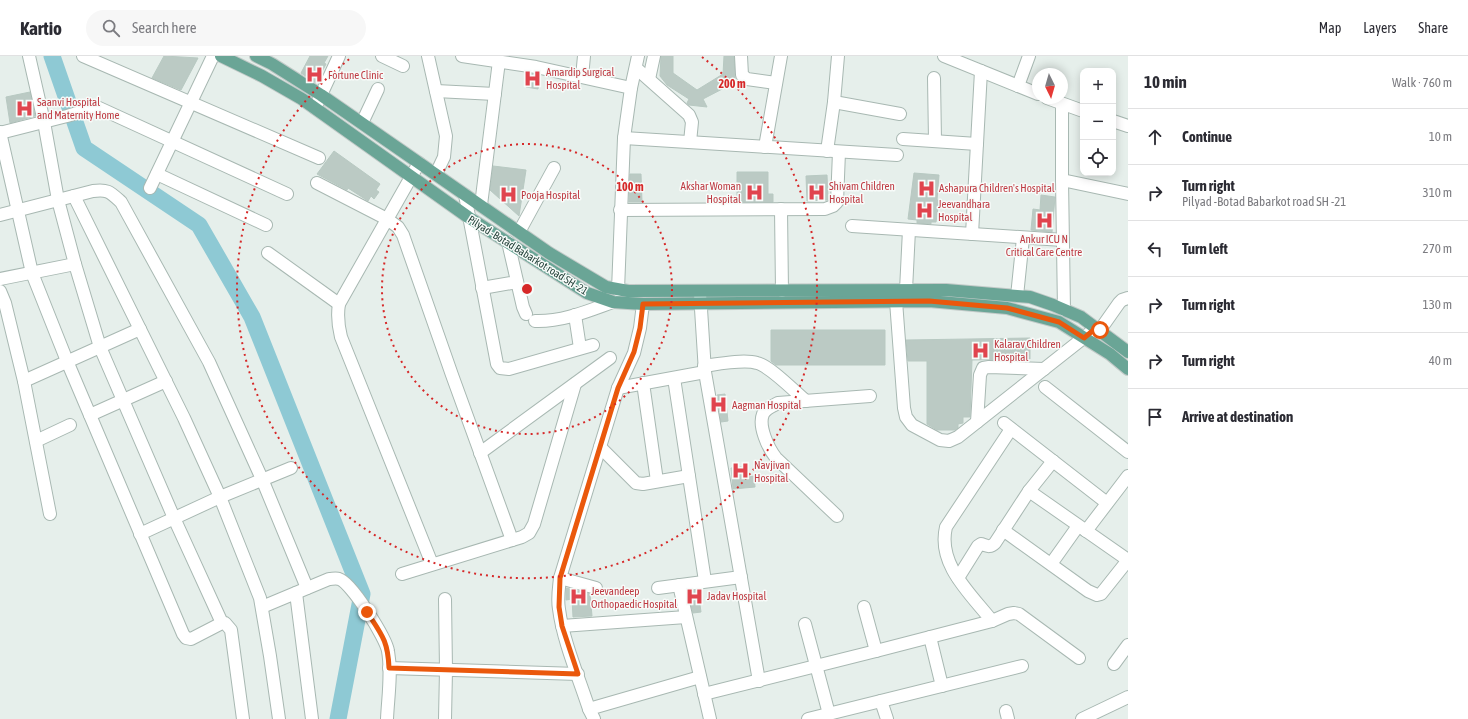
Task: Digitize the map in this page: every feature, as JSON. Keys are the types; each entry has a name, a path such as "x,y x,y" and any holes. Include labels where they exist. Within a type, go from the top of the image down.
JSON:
{"main road":[{"name":"Pilyad -Botad Babarkot road SH -21","path":"221,56 262,76 302,99 468,217 587,293 613,302 643,304 929,301 1007,308 1059,322 1110,354 1128,370"},
{"name":"Pilyad -Botad Babarkot road SH -21","path":"256,56 272,64 321,95 549,253 606,287 618,290 700,291 946,290 1030,297 1081,317 1128,352"}],"street":[{"path":"29,56 44,122 58,200 75,264 100,347 174,518 222,623 225,623 231,630 243,719"},
{"path":"83,56 319,158"},
{"path":"150,188 213,56"},
{"path":"315,108 339,56"},
{"path":"382,56 403,66"},
{"path":"428,56 446,136 444,157 436,174"},
{"path":"462,56 536,67 631,88"},
{"path":"582,77 584,56"},
{"path":"618,290 624,138 631,88 638,56"},
{"path":"649,80 654,56"},
{"path":"741,56 742,76 747,79 776,83"},
{"path":"765,147 781,56"},
{"path":"620,210 825,209 833,206 837,202 833,151 834,102 838,56"},
{"path":"944,56 1032,92"},
{"path":"1018,86 1029,56"},
{"path":"481,205 499,61"},
{"path":"636,68 689,115 692,122 690,142"},
{"path":"972,234 981,71"},
{"path":"934,78 935,141"},
{"path":"362,123 378,89"},
{"path":"436,91 495,94"},
{"path":"834,102 900,114"},
{"path":"1064,310 1062,104 1080,110"},
{"path":"222,623 191,639 186,638 178,623 67,361 32,272 0,132 67,116 91,108 100,107 287,194"},
{"path":"1116,122 1128,126"},
{"path":"624,138 897,156"},
{"path":"903,139 977,144"},
{"path":"419,163 339,304 337,322 432,564"},
{"path":"519,232 554,168"},
{"path":"158,174 266,225"},
{"path":"1062,180 1128,194"},
{"path":"317,183 388,219 398,227 403,235 512,540"},
{"path":"0,215 93,191 104,190 112,193 121,202 209,362 262,479 302,590 312,719"},
{"path":"465,195 497,364 500,368 509,369 593,345"},
{"path":"74,196 184,418 220,497 260,598 279,719"},
{"path":"781,209 782,291"},
{"path":"852,226 1063,240"},
{"path":"906,290 909,230"},
{"path":"1017,296 1023,238"},
{"path":"508,242 523,307 530,318 553,320 575,315 613,302"},
{"path":"268,253 339,304"},
{"path":"0,279 75,264"},
{"path":"482,288 517,282"},
{"path":"0,291 5,303 24,381 50,514"},
{"path":"700,291 699,304 704,369 759,681"},
{"path":"896,301 904,408 906,417 912,425 940,440 949,441 958,437 1084,338 1098,329 1119,303 1128,298"},
{"path":"643,304 640,328 634,352 618,388 560,578 559,607 562,626 592,714 700,677"},
{"path":"575,315 580,348"},
{"path":"24,381 140,329"},
{"path":"480,453 610,358"},
{"path":"618,388 674,378 704,369 747,362 757,362 766,366 806,401"},
{"path":"977,422 980,375 983,368 1044,369"},
{"path":"674,378 705,582"},
{"path":"90,415 166,381"},
{"path":"643,383 657,481"},
{"path":"402,574 512,540 529,533 534,524 575,384"},
{"path":"1045,387 1128,452"},
{"path":"837,516 776,458 767,444 764,435 762,425 763,414 769,408 778,403 870,396"},
{"path":"36,441 70,425"},
{"path":"992,621 958,578 948,562 944,550 943,537 946,527 1007,426 1107,502"},
{"path":"600,447 636,483 643,484 689,476"},
{"path":"958,578 978,546 981,544 988,547 992,546 1029,491 1053,461"},
{"path":"140,534 220,497 291,468"},
{"path":"1051,564 1107,502 1128,476"},
{"path":"1003,530 1088,591 1097,595 1101,594 1128,560 1029,491"},
{"path":"658,588 741,577"},
{"path":"560,578 596,588"},
{"path":"262,607 329,579 339,579 349,586 386,641 389,668 387,719"},
{"path":"679,585 710,719"},
{"path":"445,599 445,719"},
{"path":"864,607 876,651"},
{"path":"704,694 992,621 1014,613 1019,614 1079,658"},
{"path":"562,626 686,617"},
{"path":"805,624 830,714"},
{"path":"930,637 942,686"},
{"path":"1114,664 1127,648"},
{"path":"808,719 1022,666"},
{"path":"389,668 578,674"},
{"path":"1082,719 1128,697"},
{"path":"881,701 887,719"}],"building":[{"path":"164,56 198,58 181,90 152,78"},
{"path":"310,56 328,56 324,63 326,64 316,83 301,73"},
{"path":"661,56 673,56 673,73 697,90 723,74 724,56 734,56 735,79 728,86 703,99 707,107 689,105 687,103 689,99 667,85 660,76"},
{"path":"528,73 540,76 538,89 526,87"},
{"path":"30,92 35,116 10,123 6,97"},
{"path":"334,151 380,184 376,190 379,192 374,199 371,196 368,201 348,188 347,190 317,174"},
{"path":"493,166 526,170 519,216 490,190"},
{"path":"737,172 768,172 768,194 773,194 773,202 737,202"},
{"path":"914,173 939,175 937,200 939,200 936,222 931,222 931,224 917,223 917,220 908,219"},
{"path":"630,174 641,174 642,202 629,202"},
{"path":"827,175 828,200 807,201 806,176"},
{"path":"1041,195 1055,197 1052,232 1031,230 1033,209 1040,210"},
{"path":"771,330 885,330 885,365 776,365 771,361"},
{"path":"1030,338 1030,359 972,360 970,417 963,417 963,423 958,424 958,428 955,430 937,430 927,424 927,361 908,361 906,340"},
{"path":"725,394 728,421 721,422 717,395"},
{"path":"748,466 749,477 754,476 755,487 733,489 731,468"},
{"path":"566,588 590,594 592,616 573,617 572,599 566,600"},
{"path":"698,590 701,612 693,613 688,592"}],"waterway":[{"path":"52,56 84,148 199,225 252,317 362,594 338,719"}],"place":[{"name":"Fortune Clinic","path":"315,75"},
{"name":"Amardip Surgical Hospital","path":"533,78"},
{"name":"Saanvi Hospital and Maternity Home","path":"24,108"},
{"name":"Ashapura Children's Hospital","path":"926,188"},
{"name":"Akshar Woman Hospital","path":"754,192"},
{"name":"Shivam Children Hospital","path":"816,192"},
{"name":"Pooja Hospital","path":"508,195"},
{"name":"Jeevandhara Hospital","path":"925,210"},
{"name":"Ankur ICU N Critical Care Centre","path":"1044,221"},
{"name":"Kalarav Children Hospital","path":"981,350"},
{"name":"Aagman Hospital","path":"719,405"},
{"name":"Navjivan Hospital","path":"741,471"},
{"name":"Jadav Hospital","path":"694,596"},
{"name":"Jeevandeep Orthopaedic Hospital","path":"578,597"}],"route":[{"path":"367,612 386,641 389,668 578,674 562,626 558,593 560,578 618,388 634,352 640,328 643,304 929,301 1007,308 1059,322 1084,338 1096,328 1100,330"}]}
